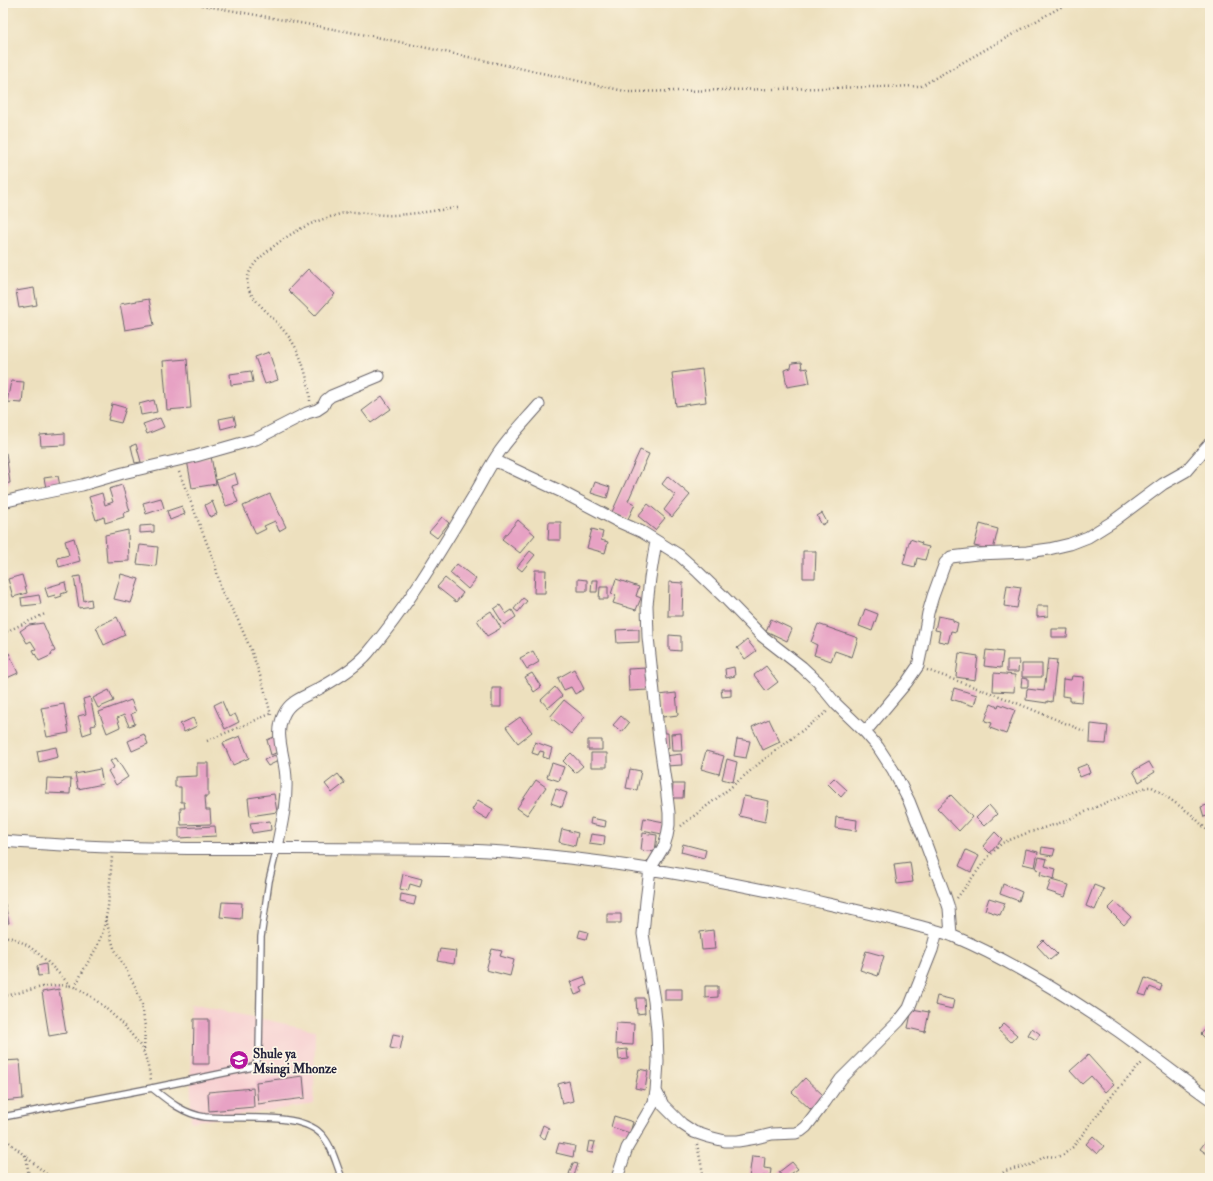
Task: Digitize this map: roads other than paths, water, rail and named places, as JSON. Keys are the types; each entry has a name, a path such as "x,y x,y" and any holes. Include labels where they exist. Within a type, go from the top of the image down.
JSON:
{"street":[{"path":"3,502 82,485 123,472 202,454 256,439 307,413 317,410 323,406 326,400 331,396 378,376"},
{"path":"277,848 283,817 286,779 279,730 282,716 294,701 321,688 347,671 367,654 387,629 424,574 476,493 494,460 511,437 539,405"},
{"path":"866,732 907,682 918,666 928,613 945,563 952,557 961,555 1027,552 1049,549 1070,544 1088,537 1112,522 1163,484 1186,471 1210,443"},
{"path":"494,460 642,532 678,555 698,572 762,636 802,667 818,682 836,704 866,732 893,770 909,801 949,908 951,935"},
{"path":"617,1178 627,1148 654,1102 658,1062 658,1031 643,934 650,869 659,856 667,836 669,813 655,709 648,637 647,605 656,541"},
{"path":"3,841 112,847 453,850 516,853 650,869 758,889 853,909 951,935 1013,965 1042,981 1118,1031 1210,1099"},
{"path":"656,1091 663,1105 682,1124 694,1132 709,1138 726,1141 738,1141 772,1134 796,1133 806,1127 841,1079 899,1021 909,1008 932,950 937,931"}],"lane":[{"path":"3,1117 253,1067 256,1064 259,1054 262,937 269,881 277,848"},
{"path":"152,1088 169,1102 185,1112 204,1117 267,1118 294,1122 311,1127 320,1133 326,1140 342,1178"}],"place":[{"name":"Shule ya Msingi Mhonze","path":"239,1060"}]}
